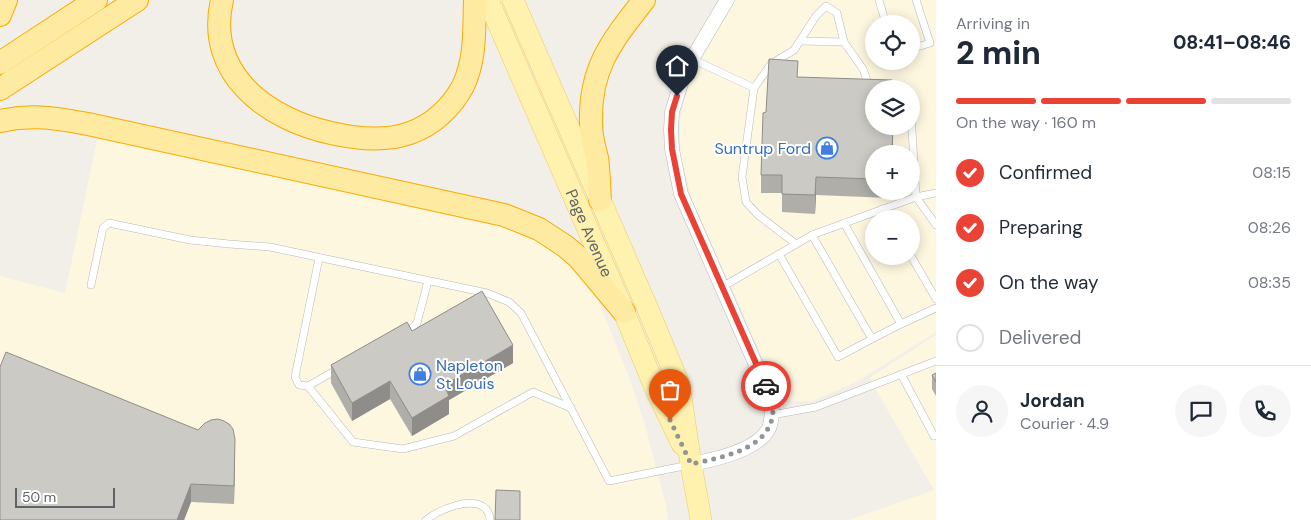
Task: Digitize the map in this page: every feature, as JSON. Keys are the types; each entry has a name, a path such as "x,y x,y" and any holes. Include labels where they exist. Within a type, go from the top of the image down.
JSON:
{"highway":[{"path":"0,15 6,0"},
{"path":"0,63 96,0"},
{"path":"0,89 137,0"},
{"path":"222,0 218,26 225,57 240,83 250,93 275,112 306,126 343,136 379,139 409,134 422,128 436,119 456,98 464,84 472,56 475,0"},
{"path":"600,200 597,159 592,140 591,125 593,89 603,57 644,0"},
{"path":"0,121 25,117 45,117 88,124 504,215 539,229 578,257 624,312"}],"main road":[{"name":"Page Avenue","path":"488,0 656,390 691,464"},
{"name":"Page Avenue","path":"513,0 679,384 691,464 702,520"}],"street":[{"path":"691,464 739,452 760,439 769,430 772,415 772,400 681,194 672,149 672,112 682,80 692,59 727,0"}],"lane":[{"path":"879,0 883,15"},
{"path":"916,0 930,43 920,46"},
{"path":"796,244 746,202 742,177 754,88 771,64 794,50 816,16 826,6 837,13 844,42 863,69 867,80"},
{"path":"800,41 844,42"},
{"path":"692,59 754,88"},
{"path":"920,196 936,193"},
{"path":"722,287 812,234 908,200"},
{"path":"918,200 936,225"},
{"path":"91,285 103,228 109,223 190,240 270,247 487,293 509,302 521,313 609,481 691,464"},
{"path":"844,223 902,324"},
{"path":"812,234 872,339"},
{"path":"779,254 838,357 936,308"},
{"path":"319,258 295,377 299,385 308,386 342,367"},
{"path":"915,265 936,299"},
{"path":"394,338 417,323 428,281"},
{"path":"772,415 816,407 936,361"},
{"path":"901,374 934,436"},
{"path":"308,386 353,442 403,449 454,436 533,392 570,408"},
{"path":"426,520 431,515 452,506 474,503 484,507 490,515 490,520"}],"shaded area":[{"path":"735,0 936,0 936,332 856,382 812,401 792,401 777,390 692,199 680,154 680,120 689,82"},
{"path":"98,136 527,232 578,267 601,307 629,377 645,425 666,505 668,520 0,520 0,276 65,293"},
{"path":"936,335 936,520 849,520 934,490 869,378"}],"building":[{"name":"Suntrup Ford","path":"769,59 798,61 797,77 892,80 865,80 865,135 893,135 892,145 865,145 865,179 816,177 815,195 782,194 782,175 761,175 763,113 766,112"},
{"name":"Napleton St Louis","path":"482,291 513,345 444,385 449,396 412,418 390,381 352,403 331,365 407,322 412,331"},
{"path":"6,352 198,430 211,420 218,419 224,421 233,429 235,439 234,486 191,484 177,520 0,520 0,367"},
{"path":"936,373 936,382 932,375"},
{"path":"496,490 520,491 520,520 495,520"}],"way so far":[{"path":"670,420 691,464 739,452 760,439 769,430 772,400 766,386"}],"place":[{"name":"Suntrup Ford","path":"827,148"},
{"name":"Napleton St Louis","path":"420,374"}],"route":[{"path":"677,96 672,112 671,130 672,149 681,194 766,386"}]}
